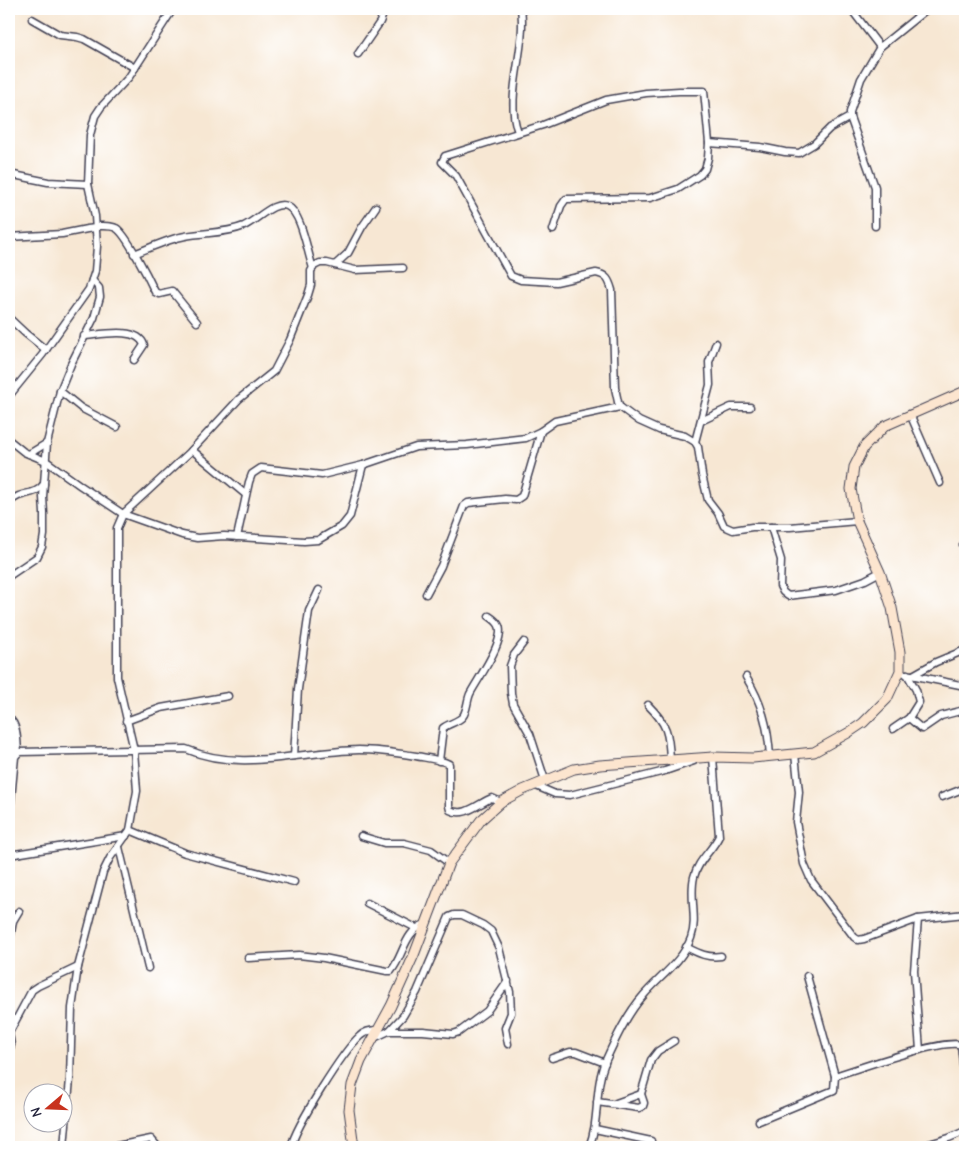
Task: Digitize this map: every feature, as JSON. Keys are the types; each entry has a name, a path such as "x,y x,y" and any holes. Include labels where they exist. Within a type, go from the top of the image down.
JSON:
{"street":[{"path":"9,396 46,350 86,295 92,280 96,257 96,227 88,184 90,135 95,116 129,77 173,9"},
{"path":"358,54 380,22 384,9"},
{"path":"518,132 513,110 522,42 522,9"},
{"path":"851,9 880,48"},
{"path":"875,226 875,186 850,117 852,106 861,79 880,48 927,9"},
{"path":"32,19 60,35 84,39 135,68"},
{"path":"553,230 560,206 566,198 645,199 678,189 703,172 708,158 709,143 706,96 703,91 646,93 606,100 543,126 518,132 445,156 442,162 456,176 511,276 521,280 556,282 596,274 606,276 612,290 615,388 618,402 620,406 640,421 659,430 685,436 695,442 698,447 708,500 718,513 724,526 733,530 752,527 790,527 857,521"},
{"path":"709,143 760,147 799,153 814,144 830,128 850,117"},
{"path":"9,174 48,182 88,184"},
{"path":"64,1147 70,1079 72,1008 78,967 103,872 110,858 128,833 137,791 134,750 118,684 116,666 118,605 117,528 123,514 192,450 239,399 276,367 290,340 308,294 313,268 300,222 291,209 283,204 273,206 262,216 243,226 229,230 184,236 134,254"},
{"path":"335,265 348,253 362,227 376,207"},
{"path":"9,237 62,234 96,227 113,227 118,229 156,292 159,294 172,291 197,322"},
{"path":"313,268 320,263 364,270 403,268"},
{"path":"9,576 28,564 40,552 44,535 44,484 47,442 60,392 71,364 94,318 100,297 99,288 92,280"},
{"path":"9,318 25,334 46,350"},
{"path":"84,336 129,333 136,336 144,344 134,360"},
{"path":"695,442 710,385 709,362 716,343"},
{"path":"893,729 908,718 919,702 900,652 892,608 880,572 857,521 851,489 854,467 864,447 885,426 965,390"},
{"path":"60,392 81,408 117,427"},
{"path":"237,537 245,494 252,474 261,468 322,474 363,465 416,447 467,445 526,438 541,431 548,424 563,418 620,406"},
{"path":"701,421 731,407 750,407"},
{"path":"910,414 940,483"},
{"path":"426,594 440,566 464,506 468,503 505,499 516,500 522,496 541,431"},
{"path":"9,440 29,454 46,461 123,514 182,535 197,538 237,537 311,542 333,533 350,516 363,465"},
{"path":"29,454 47,442"},
{"path":"192,450 245,494"},
{"path":"9,503 17,495 36,491 44,484"},
{"path":"771,527 781,560 780,586 782,592 788,596 836,590 865,580 880,572"},
{"path":"294,756 298,689 309,611 319,590"},
{"path":"439,761 443,728 448,723 462,718 469,697 494,652 501,630 498,623 489,616"},
{"path":"524,642 514,655 510,666 511,693 516,710 530,734 545,780"},
{"path":"354,1147 349,1110 352,1085 360,1061 391,1006 450,864 481,820 501,802 523,790 574,768 708,757 753,758 814,752 863,723 887,699 907,674 965,650"},
{"path":"907,674 965,686"},
{"path":"746,677 758,696 768,732 770,756"},
{"path":"126,721 161,708 228,696"},
{"path":"648,705 660,717 666,728 670,760"},
{"path":"908,718 922,729 941,716 964,710"},
{"path":"9,718 15,727 18,753 14,762 9,820"},
{"path":"18,753 186,749 209,757 245,760 360,750 402,754 449,764 450,810 454,812 468,811 492,798 501,802"},
{"path":"795,754 799,792 796,822 804,864 816,888 844,926 858,940 918,919 965,914"},
{"path":"534,785 555,794 570,795 665,771 708,757"},
{"path":"589,1147 594,1128 599,1083 605,1063 642,997 675,963 692,937 693,880 696,867 719,836 708,757"},
{"path":"942,797 965,788"},
{"path":"9,833 9,855 128,833 185,853 294,882"},
{"path":"361,836 384,843 404,843 432,850 450,864"},
{"path":"119,847 148,968"},
{"path":"367,903 416,928"},
{"path":"9,945 13,920 19,911"},
{"path":"389,1031 403,1016 416,992 448,917 454,914 462,915 484,925 491,931 499,948 508,981 510,1013 505,1028 508,1044"},
{"path":"918,919 914,970 920,1050"},
{"path":"248,958 299,955 324,958 387,971 394,968 410,934 416,928 426,924"},
{"path":"686,947 703,955 721,956"},
{"path":"9,1050 11,1044 9,1033 32,990 78,967"},
{"path":"759,1121 832,1092 834,1088 835,1076 807,976"},
{"path":"376,1034 389,1031 423,1031 453,1034 459,1032 493,1004 508,981"},
{"path":"291,1147 302,1122 340,1062 360,1036 372,1030 376,1034"},
{"path":"597,1102 639,1108 643,1106 644,1103 640,1094 651,1060 658,1051 674,1042"},
{"path":"835,1076 920,1050 953,1043 961,1046 965,1082"},
{"path":"552,1058 576,1052 605,1063"},
{"path":"614,1104 640,1094"},
{"path":"594,1128 651,1140"},
{"path":"919,1147 965,1131"},
{"path":"112,1147 151,1139 158,1147"}]}
